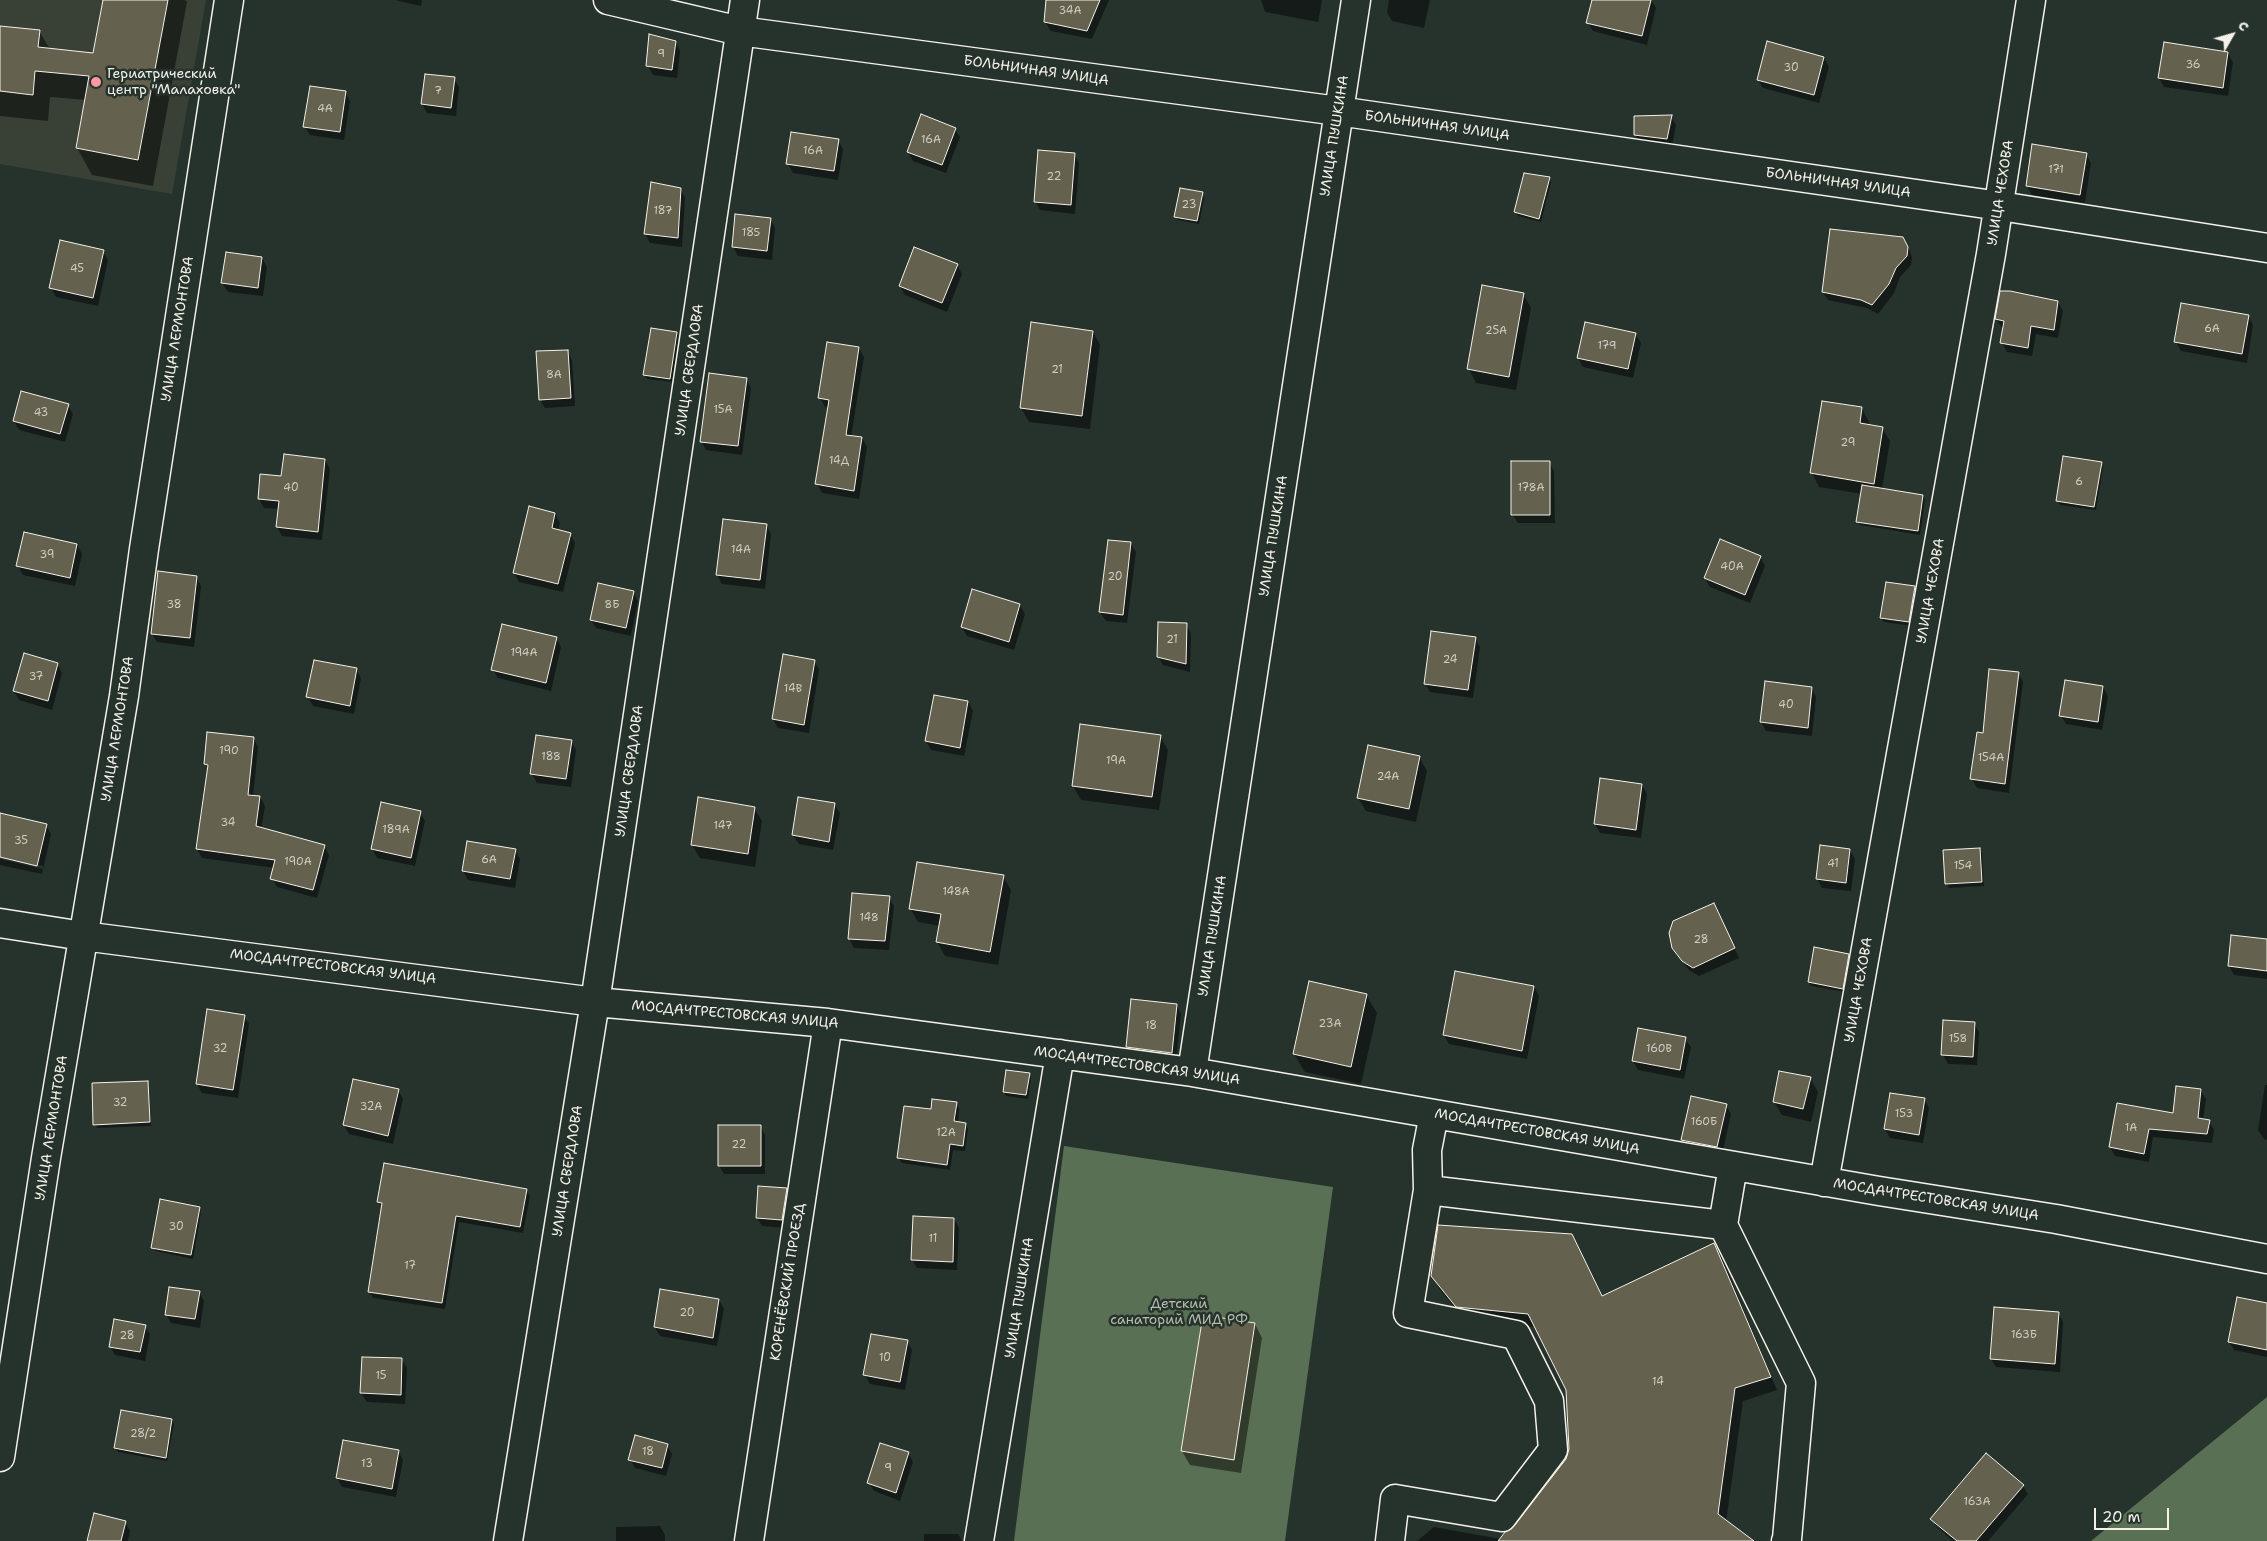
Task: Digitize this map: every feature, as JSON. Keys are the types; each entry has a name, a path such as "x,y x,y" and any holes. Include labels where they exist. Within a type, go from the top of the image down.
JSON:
{"street":[{"name":"УЛИЦА ЛЕРМОНТОВА","path":"0,1457 83,936 124,696 144,549 229,0"},
{"name":"БОЛЬНИЧНАЯ УЛИЦА","path":"608,0 740,32 1338,111 2000,206 2267,248"},
{"name":"УЛИЦА СВЕРДЛОВА","path":"508,1541 595,1002 745,0"},
{"name":"УЛИЦА ПУШКИНА","path":"1192,1072 1356,0"},
{"name":"УЛИЦА ЧЕХОВА","path":"1824,1182 2000,206 2031,0"},
{"name":"МОСДАЧТРЕСТОВСКАЯ УЛИЦА","path":"0,923 83,936 595,1002 828,1023 1192,1072 1824,1182 2056,1219 2267,1259"},
{"name":"КОРЕНЁВСКИЙ ПРОЕЗД","path":"749,1541 828,1023"},
{"name":"УЛИЦА ПУШКИНА","path":"979,1541 1060,1054"},
{"path":"1390,1541 1395,1499 1502,1517 1553,1450 1549,1401 1516,1335 1408,1313 1428,1190 1427,1150 1434,1114"},
{"path":"1733,1166 1723,1225 1800,1383 1788,1539 1786,1541"},
{"path":"1428,1190 1723,1225"}],"shaded area":[{"name":"Гериатрический центр \"Малаховка\"","path":"0,0 206,0 172,194 0,164"}],"green space":[{"name":"Детский санаторий МИД РФ","path":"1064,1146 1333,1187 1285,1541 1014,1541"},
{"path":"2267,1397 2267,1541 2091,1541"}],"building":[{"path":"103,0 168,0 138,160 76,148 89,76 35,71 33,95 0,91 0,26 40,30 38,47 93,53"},
{"path":"1046,0 1100,0 1087,31 1044,22"},
{"path":"1592,0 1651,0 1642,36 1586,23"},
{"path":"649,34 676,41 672,70 646,66"},
{"path":"1767,41 1824,57 1814,95 1757,80"},
{"path":"2164,42 2228,52 2223,88 2158,78"},
{"path":"425,74 455,77 451,108 421,104"},
{"path":"310,86 346,91 340,132 303,127"},
{"path":"921,114 956,128 942,165 907,152"},
{"path":"1672,115 1667,139 1634,135 1634,116"},
{"path":"791,132 839,139 834,171 786,164"},
{"path":"2032,144 2087,153 2080,195 2026,186"},
{"path":"1038,150 1075,153 1071,205 1034,202"},
{"path":"1524,173 1550,177 1539,219 1514,212"},
{"path":"651,182 681,188 678,238 644,234"},
{"path":"1180,188 1203,192 1197,221 1174,217"},
{"path":"735,214 771,218 767,251 732,247"},
{"path":"1830,229 1903,237 1908,247 1907,256 1896,268 1889,284 1872,305 1861,300 1822,292"},
{"path":"60,240 104,250 93,298 49,288"},
{"path":"914,247 958,264 942,303 899,286"},
{"path":"226,252 262,257 258,288 221,283"},
{"path":"1482,285 1524,293 1509,377 1467,369"},
{"path":"2000,291 2010,291 2058,301 2054,330 2031,326 2028,348 2000,343 2004,321 1995,319"},
{"path":"2181,303 2249,315 2242,354 2174,342"},
{"path":"1031,322 1093,331 1082,416 1020,408"},
{"path":"1585,322 1636,333 1628,369 1577,358"},
{"path":"651,328 677,332 670,379 643,375"},
{"path":"827,342 859,347 846,435 862,437 854,491 815,484 829,400 818,398"},
{"path":"568,350 571,398 539,400 536,351"},
{"path":"709,373 747,378 738,446 700,442"},
{"path":"21,391 69,404 60,434 13,421"},
{"path":"1822,401 1862,407 1860,423 1883,427 1874,484 1810,473"},
{"path":"284,454 325,459 318,532 276,527 279,501 258,499 260,474 281,476"},
{"path":"2063,456 2102,462 2094,507 2056,501"},
{"path":"1511,461 1550,461 1550,515 1511,515"},
{"path":"1862,485 1923,495 1918,531 1856,522"},
{"path":"529,506 555,513 552,528 571,533 558,584 513,573"},
{"path":"723,519 767,524 760,580 716,575"},
{"path":"24,532 77,544 70,578 16,566"},
{"path":"1720,539 1761,556 1745,595 1704,578"},
{"path":"1108,540 1131,542 1123,615 1099,612"},
{"path":"158,571 197,576 190,638 151,634"},
{"path":"1886,582 1915,586 1909,622 1880,618"},
{"path":"598,583 634,591 626,628 590,620"},
{"path":"972,589 1020,604 1009,642 961,627"},
{"path":"1158,622 1187,623 1186,664 1157,657"},
{"path":"502,624 557,637 546,683 491,670"},
{"path":"1431,631 1476,637 1468,690 1424,684"},
{"path":"24,653 58,663 48,701 13,691"},
{"path":"783,654 815,660 804,725 772,719"},
{"path":"314,660 357,668 350,706 306,697"},
{"path":"1989,669 2019,672 2005,784 1970,779 1977,732 1983,733"},
{"path":"2065,680 2103,686 2098,722 2059,716"},
{"path":"1765,681 1812,687 1808,728 1760,722"},
{"path":"934,695 968,701 960,748 925,741"},
{"path":"1080,724 1161,735 1152,797 1072,786"},
{"path":"207,732 254,737 248,795 260,796 256,826 325,845 313,890 270,879 275,860 196,849 208,765 204,764"},
{"path":"536,735 572,740 566,779 530,774"},
{"path":"1368,745 1420,756 1409,809 1357,798"},
{"path":"1600,778 1642,784 1636,830 1594,824"},
{"path":"698,797 755,807 748,854 691,845"},
{"path":"798,797 835,803 829,842 792,835"},
{"path":"381,802 421,811 411,858 371,849"},
{"path":"0,813 47,824 37,866 0,857"},
{"path":"467,841 516,849 510,879 462,871"},
{"path":"1820,845 1850,849 1846,883 1816,879"},
{"path":"1980,848 1982,882 1945,884 1943,850"},
{"path":"917,862 1004,875 990,952 936,942 941,914 909,909"},
{"path":"852,893 890,896 885,941 848,939"},
{"path":"1714,903 1735,948 1693,968 1682,961 1672,948 1669,933 1673,921"},
{"path":"2231,935 2267,939 2267,971 2228,966"},
{"path":"1814,947 1849,954 1843,989 1808,982"},
{"path":"1455,971 1534,986 1522,1051 1443,1035"},
{"path":"1309,981 1367,994 1351,1067 1293,1054"},
{"path":"1131,999 1177,1004 1172,1053 1126,1047"},
{"path":"207,1009 245,1015 233,1090 196,1084"},
{"path":"1943,1020 1975,1022 1973,1057 1941,1055"},
{"path":"1638,1028 1686,1037 1680,1070 1632,1061"},
{"path":"1006,1070 1030,1073 1026,1095 1003,1092"},
{"path":"1779,1071 1811,1077 1803,1109 1773,1102"},
{"path":"353,1079 399,1089 388,1136 343,1125"},
{"path":"148,1081 150,1122 93,1125 92,1083"},
{"path":"2176,1086 2201,1089 2198,1118 2210,1120 2207,1134 2149,1129 2144,1154 2109,1147 2117,1103 2173,1113"},
{"path":"1890,1093 1925,1098 1919,1135 1884,1129"},
{"path":"1691,1096 1727,1104 1717,1147 1681,1140"},
{"path":"932,1099 957,1102 954,1121 966,1123 963,1146 950,1144 947,1165 897,1158 904,1106 931,1109"},
{"path":"718,1125 761,1125 761,1166 718,1166"},
{"path":"384,1163 527,1189 520,1227 456,1216 442,1303 368,1292 382,1203 377,1202"},
{"path":"758,1186 787,1188 782,1220 756,1218"},
{"path":"160,1199 200,1207 191,1255 151,1248"},
{"path":"913,1216 954,1218 953,1262 911,1260"},
{"path":"1438,1225 1572,1234 1602,1296 1714,1243 1771,1377 1735,1388 1718,1514 1754,1541 1498,1541 1505,1532 1514,1526 1566,1459 1569,1449 1566,1390 1528,1314 1456,1307 1431,1276"},
{"path":"169,1287 200,1291 195,1319 165,1315"},
{"path":"660,1289 719,1299 713,1338 654,1327"},
{"path":"2237,1297 2267,1303 2267,1350 2228,1342"},
{"path":"1994,1307 2059,1312 2055,1364 1990,1359"},
{"path":"1203,1315 1255,1323 1234,1460 1181,1451"},
{"path":"114,1319 146,1325 140,1352 109,1347"},
{"path":"871,1334 908,1340 900,1382 863,1375"},
{"path":"362,1357 402,1358 401,1395 360,1393"},
{"path":"121,1410 172,1419 166,1458 114,1448"},
{"path":"635,1435 668,1444 662,1468 628,1460"},
{"path":"343,1440 399,1450 392,1489 336,1478"},
{"path":"880,1443 909,1452 896,1493 867,1483"},
{"path":"1986,1453 2024,1485 1976,1541 1957,1541 1930,1519"},
{"path":"94,1513 126,1521 121,1541 87,1541"}],"place":[{"name":"Гериатрический центр \"Малаховка\"","path":"96,82"}]}
